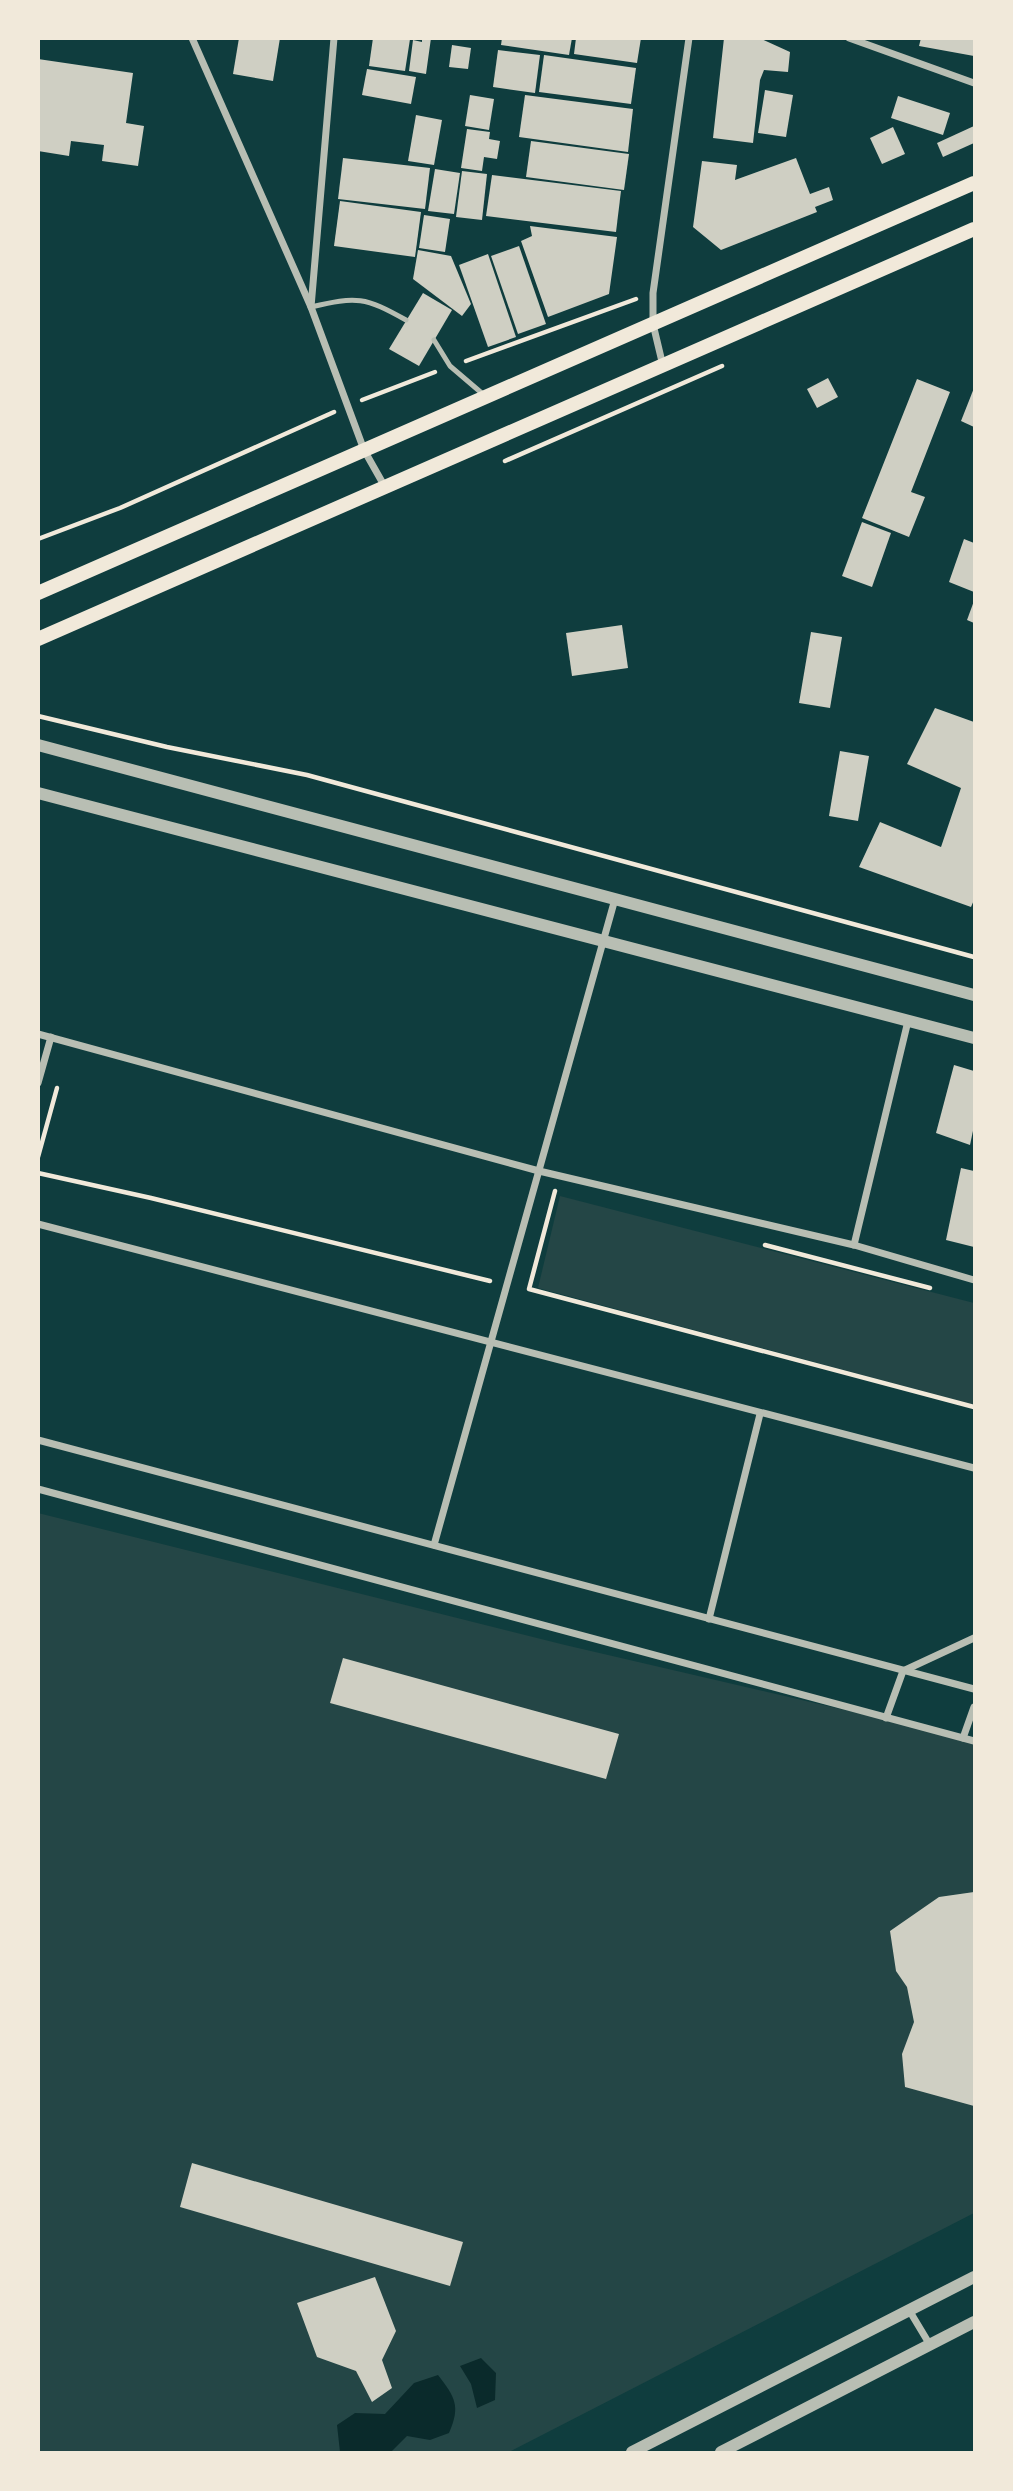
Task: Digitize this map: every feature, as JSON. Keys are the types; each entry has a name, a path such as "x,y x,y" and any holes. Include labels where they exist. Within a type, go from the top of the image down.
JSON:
{"main road":[{"path":"38,593 975,183"},
{"path":"38,639 975,229"}],"street":[{"path":"192,38 311,307 364,450 385,487"},
{"path":"311,307 334,38"},
{"path":"663,366 653,324 653,293 689,38"},
{"path":"849,38 975,83"},
{"path":"38,746 975,995"},
{"path":"38,793 975,1038"},
{"path":"434,1545 615,899"},
{"path":"854,1245 908,1021"},
{"path":"38,1034 539,1171 854,1245 975,1280"},
{"path":"38,1083 51,1037"},
{"path":"38,1224 975,1468"},
{"path":"709,1619 760,1414"},
{"path":"38,1440 975,1689"},
{"path":"38,1489 975,1741"},
{"path":"886,1717 903,1671 975,1638"},
{"path":"962,1738 975,1707"},
{"path":"632,2452 975,2277"},
{"path":"909,2310 930,2345"},
{"path":"721,2452 975,2322"}],"lane":[{"path":"311,307 346,299 377,303 406,320"},
{"path":"434,340 450,366 486,397"}],"path":[{"path":"38,716 167,747 307,775 975,957"},
{"path":"38,1157 59,1084"},
{"path":"38,1173 529,1289 975,1407"},
{"path":"529,1289 555,1190"}],"shaded area":[{"path":"560,1196 974,1303 974,1405 538,1288"},
{"path":"38,1513 565,1645 974,1740 974,2213 509,2452 39,2452"},
{"path":"481,2358 496,2373 495,2400 477,2408 471,2384 460,2366"},
{"path":"438,2375 454,2402 455,2416 449,2433 430,2440 407,2436 391,2452 340,2452 337,2425 355,2413 385,2414 414,2383"}],"building":[{"path":"239,38 280,38 273,81 233,74"},
{"path":"373,38 410,39 405,71 369,66"},
{"path":"422,38 431,38 426,74 409,71 413,40 422,42"},
{"path":"502,38 572,38 569,55 501,45"},
{"path":"576,38 641,38 637,63 574,54"},
{"path":"724,38 759,38 790,52 788,72 764,70 760,80 753,143 713,138"},
{"path":"921,38 974,38 974,56 919,46"},
{"path":"452,45 471,48 468,69 449,67"},
{"path":"498,50 540,55 535,93 493,87"},
{"path":"544,55 636,68 631,104 539,92"},
{"path":"38,59 133,73 126,123 144,126 138,166 102,161 104,145 71,141 69,156 38,151"},
{"path":"367,69 416,77 411,104 362,95"},
{"path":"765,90 793,95 786,137 758,133"},
{"path":"470,95 494,99 489,130 465,126"},
{"path":"525,95 633,109 628,152 519,137"},
{"path":"898,96 950,113 943,135 891,118"},
{"path":"416,115 442,120 434,165 408,161"},
{"path":"974,126 974,143 943,157 937,143"},
{"path":"893,127 905,154 882,164 870,138"},
{"path":"467,129 490,132 489,139 500,141 497,159 484,157 482,171 461,168"},
{"path":"531,141 629,154 624,190 526,177"},
{"path":"343,158 430,168 425,209 338,199"},
{"path":"796,158 810,194 829,187 833,200 815,207 817,212 721,250 693,227 702,161 737,165 735,180"},
{"path":"435,169 460,173 454,214 428,211"},
{"path":"462,171 487,174 482,220 456,217"},
{"path":"492,175 621,191 616,232 486,216"},
{"path":"340,201 421,212 415,257 334,246"},
{"path":"424,215 450,219 445,252 419,248"},
{"path":"530,226 617,237 609,294 548,317 521,241 532,236"},
{"path":"519,246 546,324 518,334 491,256"},
{"path":"418,250 451,256 471,304 462,316 413,279"},
{"path":"488,254 516,337 488,347 459,265"},
{"path":"423,293 452,310 419,366 389,349"},
{"path":"828,378 838,397 817,408 807,389"},
{"path":"917,379 950,392 911,492 925,497 909,537 862,518"},
{"path":"974,388 974,427 961,421"},
{"path":"862,522 891,533 872,587 842,576"},
{"path":"964,539 974,543 974,592 949,582"},
{"path":"974,601 974,623 967,620"},
{"path":"622,625 628,668 572,676 566,633"},
{"path":"811,632 842,637 830,708 799,703"},
{"path":"935,708 974,722 974,900 971,907 859,867 880,822 941,847 961,788 907,764"},
{"path":"840,751 869,756 858,821 829,816"},
{"path":"954,1065 974,1071 974,1126 970,1145 936,1133"},
{"path":"961,1168 974,1171 974,1247 946,1240"},
{"path":"343,1658 619,1734 606,1779 330,1703"},
{"path":"974,1892 974,2106 905,2087 902,2054 914,2022 907,1987 896,1971 890,1931 939,1897"},
{"path":"192,2163 463,2242 450,2286 180,2207"},
{"path":"375,2277 396,2331 382,2360 392,2388 372,2402 356,2371 317,2357 297,2303"}]}
